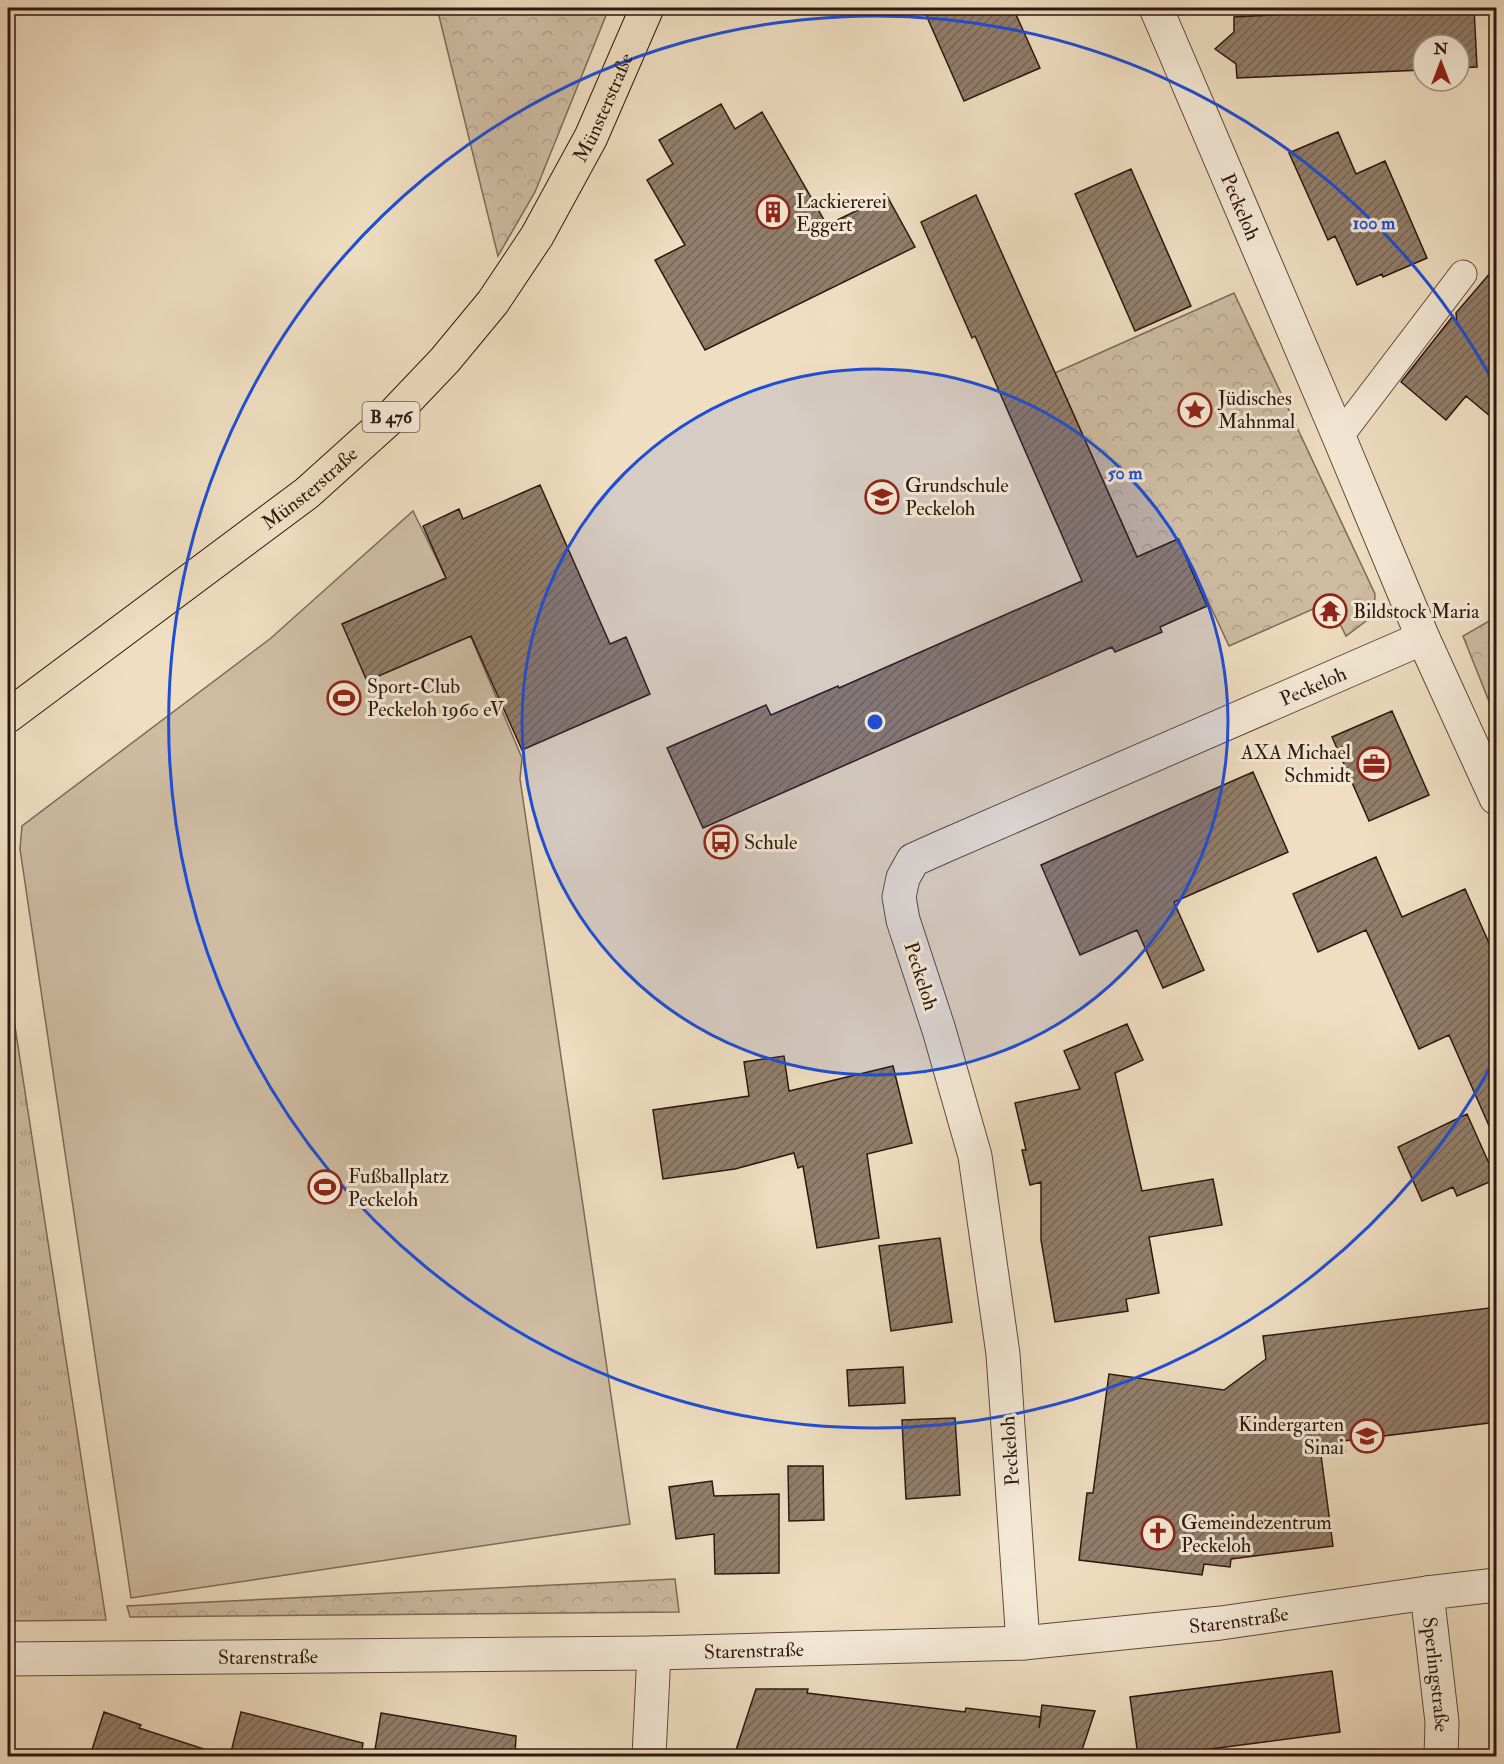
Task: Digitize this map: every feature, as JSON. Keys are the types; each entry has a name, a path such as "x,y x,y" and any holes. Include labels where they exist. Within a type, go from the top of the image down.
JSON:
{"main road":[{"name":"Münsterstraße","path":"8,716 307,493 388,420 445,360 493,302 537,236 591,137 647,8"}],"street":[{"name":"Peckeloh","path":"1156,8 1423,638 1497,798"},
{"name":"Peckeloh","path":"1023,1643 1003,1354 975,1156 939,1030 903,920 899,897 903,878 913,860 1423,638"},
{"name":"Starenstraße","path":"8,1659 654,1653 1023,1643 1221,1623 1497,1584"},
{"name":"Sperlingstraße","path":"1427,1593 1442,1722 1442,1756"},
{"path":"649,1756 654,1653"}],"lane":[{"path":"1339,437 1464,274"}],"green space":[{"path":"437,8 609,8 535,192 498,256"},
{"path":"1234,293 1375,594 1374,615 1346,636 1329,602 1229,646 1179,539 1137,557 1055,373"},
{"name":"Fußballplatz Peckeloh","path":"413,511 446,578 522,758 520,779 630,1524 131,1598 20,849 22,826 271,638"},
{"path":"1496,617 1496,719 1463,636"},
{"path":"8,981 106,1620 8,1621"},
{"path":"675,1579 679,1612 130,1617 127,1606"}],"building":[{"path":"923,8 1013,8 1040,68 964,101"},
{"path":"1344,8 1474,8 1477,67 1471,67 1471,33 1411,33 1411,71 1237,78 1236,64 1215,49 1234,32 1234,17 1344,11"},
{"name":"Lackiererei Eggert","path":"721,104 735,129 762,112 827,225 887,196 915,247 705,350 655,260 685,245 647,180 673,164 659,140"},
{"path":"1338,132 1356,174 1385,161 1427,258 1383,277 1382,274 1357,285 1335,236 1328,240 1289,153"},
{"path":"1131,169 1191,306 1135,331 1075,194"},
{"path":"976,195 1137,557 1178,539 1207,606 1160,627 1162,632 1115,652 1112,647 703,828 667,748 766,705 771,715 838,686 839,688 1082,581 975,336 972,338 921,222"},
{"path":"1497,265 1497,422 1466,396 1446,420 1401,382 1453,316 1457,324 1456,313"},
{"path":"540,485 610,644 626,637 650,694 522,750 471,636 367,681 342,624 446,578 423,526 459,509 463,519"},
{"path":"1392,711 1429,795 1369,821 1332,737"},
{"path":"1253,772 1288,852 1174,902 1204,970 1163,988 1137,930 1080,955 1041,865"},
{"path":"1376,857 1402,917 1465,889 1497,961 1497,1144 1449,1035 1419,1049 1366,930 1318,952 1293,894"},
{"path":"1127,1024 1143,1060 1115,1073 1142,1191 1213,1179 1222,1225 1149,1237 1159,1293 1126,1299 1128,1311 1055,1322 1041,1240 1041,1182 1030,1185 1022,1150 1026,1150 1015,1103 1080,1089 1064,1051"},
{"path":"784,1056 789,1091 893,1066 912,1143 867,1154 879,1238 817,1248 803,1166 798,1168 794,1153 735,1169 663,1179 653,1110 749,1096 744,1062"},
{"path":"1467,1114 1496,1179 1457,1196 1453,1187 1422,1201 1398,1147"},
{"path":"940,1238 952,1322 891,1331 879,1246"},
{"path":"1497,1307 1497,1422 1343,1441 1345,1452 1321,1455 1333,1546 1231,1559 1230,1567 1204,1564 1202,1575 1079,1560 1087,1493 1093,1493 1109,1374 1224,1390 1266,1359 1263,1336"},
{"path":"903,1367 905,1403 849,1406 847,1370"},
{"path":"955,1418 960,1495 906,1499 902,1420"},
{"path":"788,1466 823,1466 824,1520 789,1521"},
{"path":"712,1481 714,1496 779,1494 779,1573 715,1574 714,1534 676,1539 669,1487"},
{"path":"1332,1671 1340,1732 1203,1750 1204,1756 1138,1756 1130,1697"},
{"path":"756,1689 808,1689 807,1693 965,1712 966,1708 1040,1717 1042,1705 1095,1711 1080,1756 1037,1751 1036,1756 734,1756"},
{"path":"104,1712 141,1725 139,1728 204,1749 203,1756 90,1756"},
{"path":"241,1712 363,1743 361,1756 230,1756"},
{"path":"381,1713 516,1736 515,1756 374,1756"}],"place":[{"name":"Lackiererei Eggert","path":"773,212"},
{"name":"Jüdisches Mahnmal","path":"1195,410"},
{"name":"Grundschule Peckeloh","path":"882,497"},
{"name":"Bildstock Maria","path":"1330,611"},
{"name":"Sport-Club Peckeloh 1960 eV","path":"344,698"},
{"name":"AXA Michael Schmidt","path":"1374,764"},
{"name":"Schule","path":"721,842"},
{"name":"Fußballplatz Peckeloh","path":"325,1187"},
{"name":"Kindergarten Sinai","path":"1367,1436"},
{"name":"Gemeindezentrum Peckeloh","path":"1158,1533"}]}
